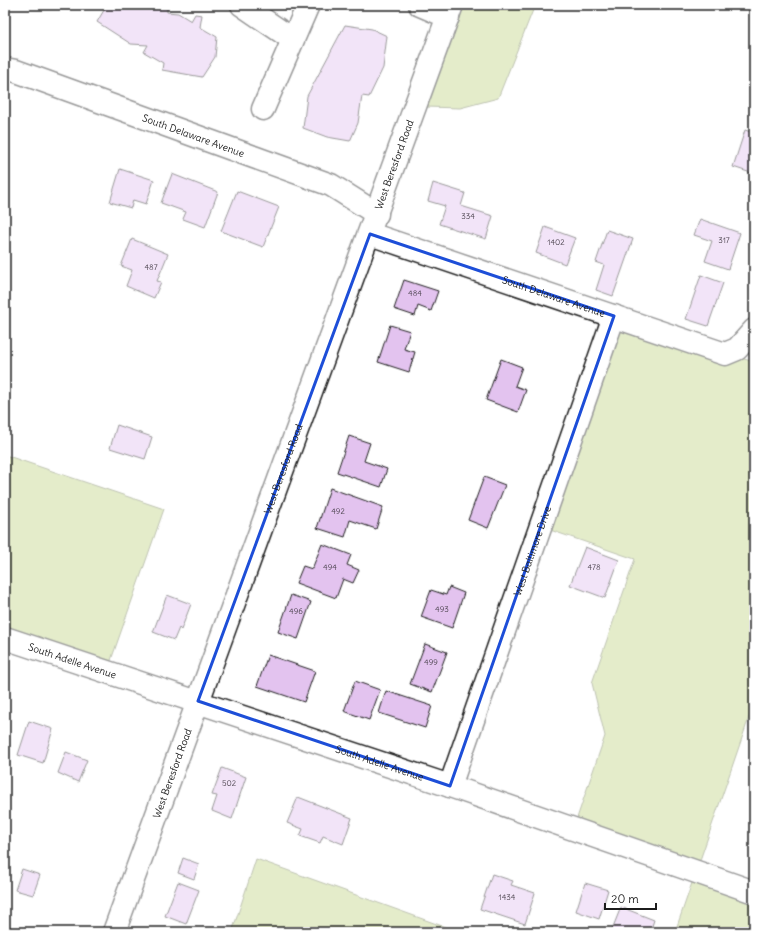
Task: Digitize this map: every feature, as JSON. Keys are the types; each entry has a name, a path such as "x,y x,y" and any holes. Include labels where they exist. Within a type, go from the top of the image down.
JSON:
{"street":[{"path":"242,5 292,39"},
{"path":"263,110 292,39 308,5"},
{"path":"420,5 450,11"},
{"name":"West Beresford Road","path":"114,932 450,11"},
{"name":"South Delaware Avenue","path":"5,69 16,71 331,185 373,224 614,316 725,354 737,349 754,330"},
{"name":"West Baltimore Drive","path":"450,786 614,316"},
{"name":"South Adelle Avenue","path":"5,638 450,786 754,892"}],"highlighted area":[{"path":"370,234 614,316 450,786 198,701"}],"green space":[{"path":"463,5 535,5 498,98 460,108 426,107"},
{"path":"621,327 738,361 741,358 754,362 754,703 699,863 576,821 605,736 592,683 635,559 550,530"},
{"path":"5,455 164,509 110,663 5,629"},
{"path":"256,859 445,927 443,932 232,932"},
{"path":"693,880 754,901 754,932 675,932"}],"building":[{"path":"107,5 167,5 167,12 178,13 191,21 195,14 202,15 200,27 217,37 215,57 202,77 162,70 163,63 144,52 148,45 131,44 97,22"},
{"path":"345,25 372,29 387,36 383,68 369,97 362,96 358,123 350,141 327,137 303,128 307,96"},
{"path":"745,130 754,133 754,174 733,167"},
{"path":"120,169 154,180 146,204 133,200 131,208 110,202"},
{"path":"172,174 218,192 205,227 183,219 186,212 161,203"},
{"path":"433,183 465,193 461,206 493,216 486,239 439,224 445,206 428,201"},
{"path":"237,191 279,207 263,247 221,231"},
{"path":"700,219 740,233 728,269 705,261 712,241 694,235"},
{"path":"545,227 575,238 565,264 536,253"},
{"path":"607,230 633,239 613,296 596,290 604,265 596,262"},
{"path":"132,239 168,254 157,281 161,282 154,298 126,286 132,270 121,266"},
{"path":"701,275 723,283 708,326 686,319"},
{"path":"404,280 438,291 431,311 418,306 415,316 394,309"},
{"path":"390,325 410,331 404,349 415,352 409,372 378,362"},
{"path":"501,359 522,367 515,386 526,390 518,412 486,400"},
{"path":"117,425 152,437 145,459 110,448"},
{"path":"349,436 370,443 364,461 387,469 381,487 337,472"},
{"path":"484,477 505,485 488,528 468,520"},
{"path":"330,488 383,507 376,529 350,520 345,537 317,528"},
{"path":"322,544 351,555 347,565 359,570 353,583 343,579 336,598 296,583 303,566 312,569"},
{"path":"585,547 619,560 605,598 570,585"},
{"path":"449,587 464,593 452,628 421,617 431,590 446,595"},
{"path":"167,595 191,604 181,630 179,628 174,640 153,632"},
{"path":"291,595 311,602 298,639 278,632"},
{"path":"425,644 447,652 432,692 410,684"},
{"path":"268,655 315,671 304,702 257,686"},
{"path":"355,681 380,690 369,720 344,711"},
{"path":"386,691 432,706 425,728 379,713"},
{"path":"29,721 53,729 43,763 18,755"},
{"path":"66,752 87,760 78,782 58,773"},
{"path":"222,768 246,777 232,819 212,811 217,796 212,795"},
{"path":"298,797 352,818 343,844 323,836 320,843 300,836 303,829 287,823"},
{"path":"183,858 199,864 194,879 178,873"},
{"path":"22,869 40,875 33,895 15,890"},
{"path":"492,874 513,881 511,885 535,893 525,924 480,909"},
{"path":"178,882 199,890 186,924 165,916"},
{"path":"585,883 608,890 599,919 576,911"},
{"path":"621,907 654,920 650,932 611,932"}]}
